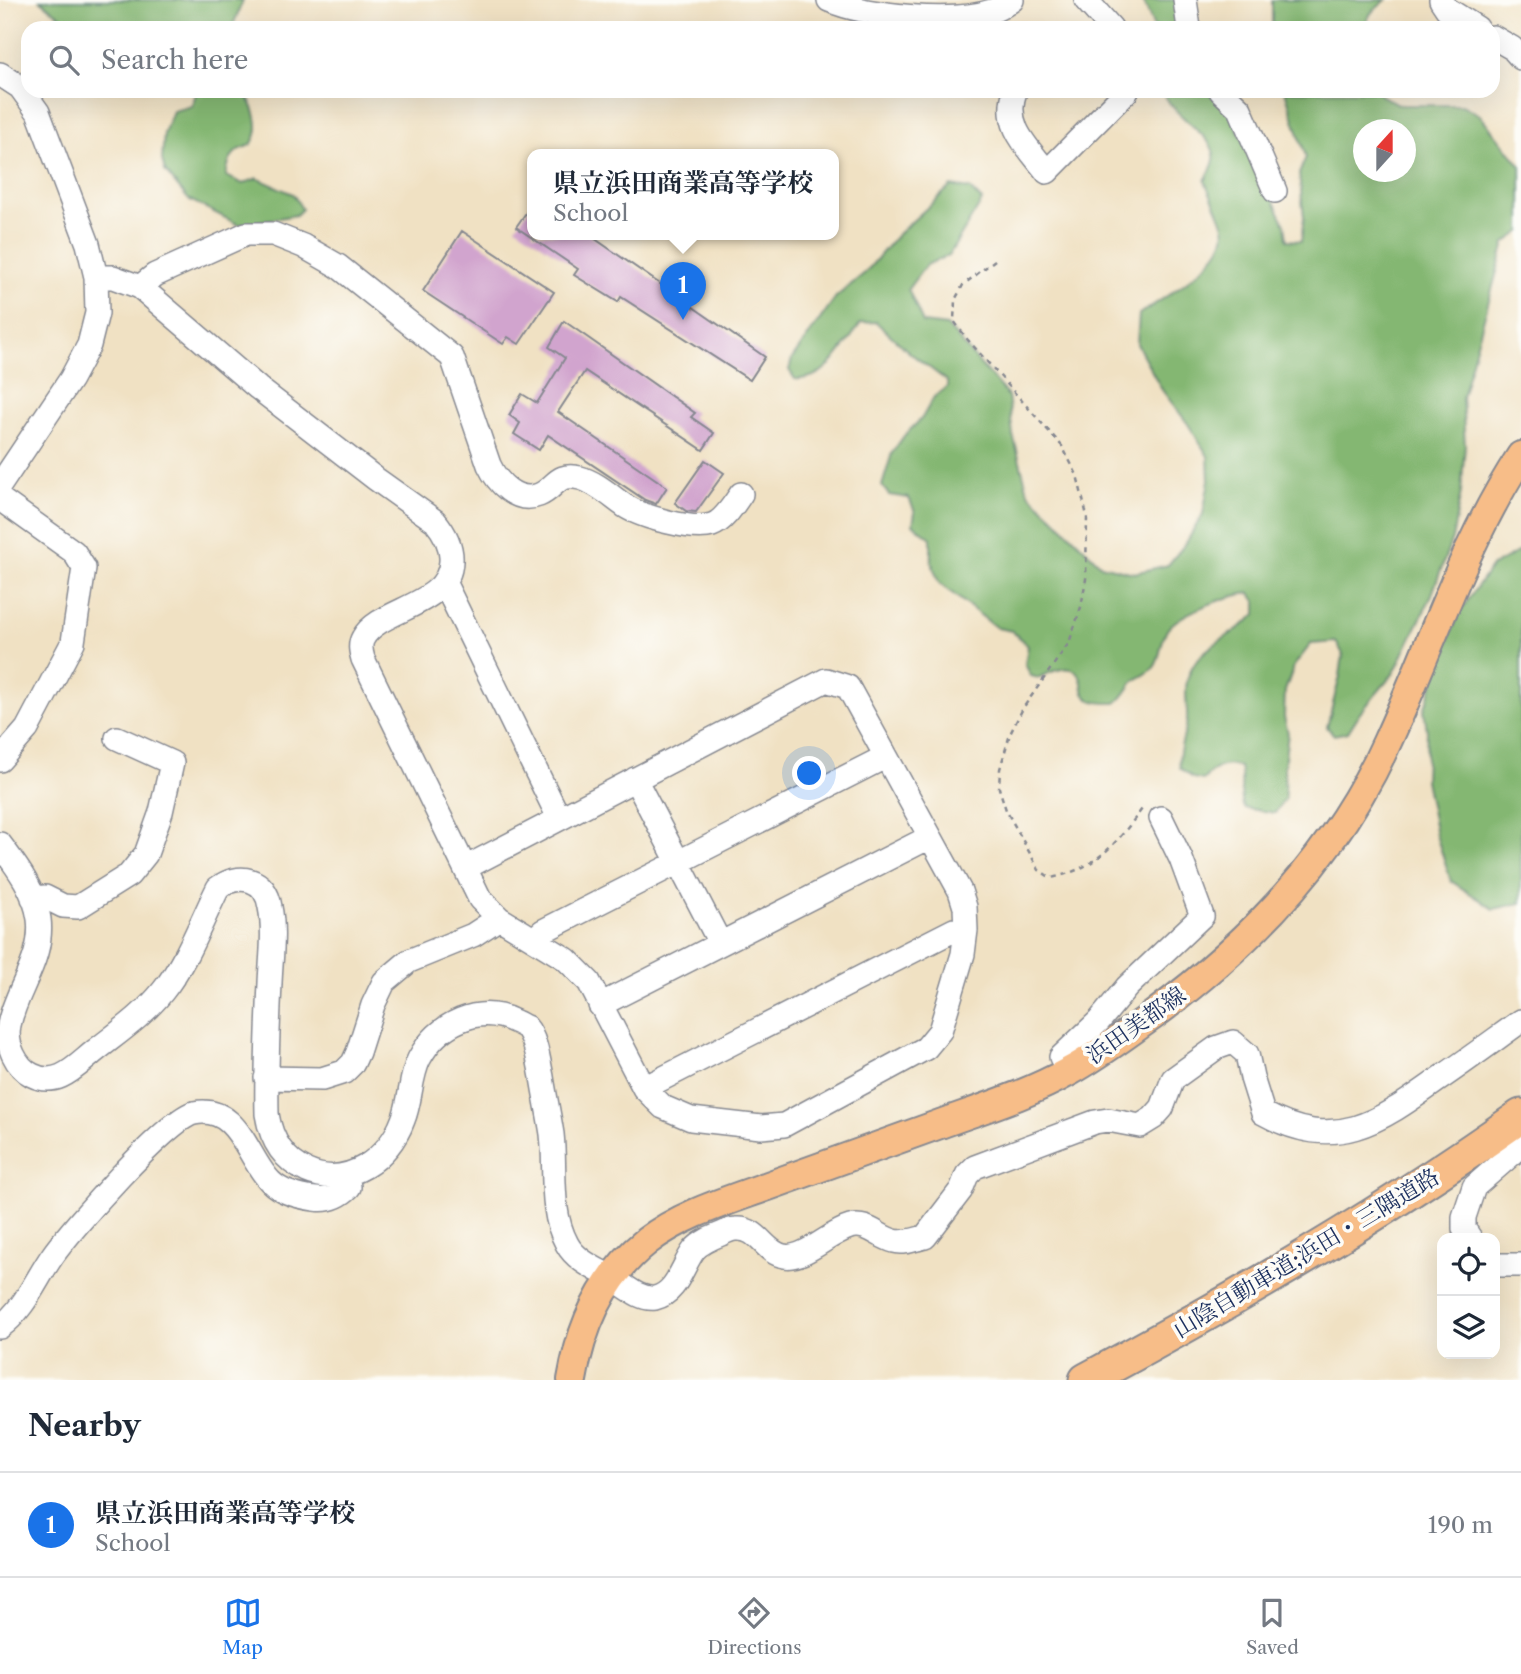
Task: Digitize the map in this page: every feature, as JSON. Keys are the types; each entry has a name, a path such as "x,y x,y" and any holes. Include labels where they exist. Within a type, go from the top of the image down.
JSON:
{"highway":[{"name":"山陰自動車道;浜田・三隅道路","path":"1086,1380 1199,1320 1328,1245 1466,1156 1521,1116"}],"main road":[{"name":"浜田美都線","path":"572,1380 587,1322 611,1278 648,1240 697,1212 1002,1102 1069,1072 1103,1051 1178,996 1245,940 1278,907 1346,819 1386,744 1488,512 1521,456"}],"street":[{"path":"829,0 853,9 916,16 1003,13"},
{"path":"1086,0 1105,21"},
{"path":"1185,0 1188,21"},
{"path":"1441,0 1447,9 1466,21"},
{"path":"1500,41 1512,48 1521,58"},
{"path":"0,74 21,88"},
{"path":"0,485 71,379 89,345 97,313 96,276 88,244 38,113 28,98"},
{"path":"1012,98 1010,105 1013,126 1047,172 1119,98"},
{"path":"1228,98 1240,109 1275,191"},
{"path":"140,287 155,275 246,234 273,234 303,246 338,266 452,357 489,465 495,477 511,492 529,497 539,495 562,478 572,476 586,480 629,509 687,527 715,525 741,494"},
{"path":"96,276 113,277 140,287 258,388 376,480 435,522 445,536 451,552 451,568 444,582 422,601 368,631 361,640 360,650 465,868 480,899 499,918 566,958 589,982 644,1088 663,1107 691,1119 761,1128 784,1125 926,1048 940,1031 946,1016 963,954 965,908 960,891 848,687 826,680 465,868"},
{"path":"0,499 74,552 85,568 73,642 27,729 0,760"},
{"path":"444,582 559,818"},
{"path":"33,898 45,897 63,906 78,907 129,875 146,854 161,812 172,763 117,738"},
{"path":"535,938 543,931 678,861 885,757"},
{"path":"635,779 720,943"},
{"path":"1069,1072 1061,1057 1099,1021 1127,987 1202,916 1181,859 1161,818"},
{"path":"600,1005 930,837"},
{"path":"0,845 30,887 40,920 37,953 4,1028 20,1069 42,1080 59,1079 136,1019 163,991 181,965 218,888 229,879 247,878 261,886 270,905 272,940 266,1078 269,1127 274,1141 283,1153 295,1164 321,1176 348,1175 367,1166 396,1136 404,1119 418,1060 432,1041 454,1022 478,1014 504,1016 526,1027 538,1053 552,1135 557,1216 567,1246 591,1268 642,1297 655,1298 668,1291 677,1281 695,1249 704,1241 734,1229 748,1230 758,1235 773,1253 786,1257 801,1254 831,1234 852,1227 861,1226 895,1242 926,1237 975,1167 1095,1122 1108,1120 1140,1126 1162,1108 1173,1079 1216,1048 1233,1042 1247,1054 1263,1113 1283,1124 1307,1130 1336,1132 1362,1127 1396,1110 1521,1021"},
{"path":"266,1078 322,1079 344,1072 353,1063 358,1052 373,1005 384,982 409,961 472,935 499,918"},
{"path":"644,1088 954,930 966,930"},
{"path":"0,1327 16,1313 69,1235 135,1162 182,1118 207,1112 225,1118 239,1132 274,1185 296,1195 321,1200 336,1197 349,1187 348,1175"},
{"path":"1467,1233 1464,1217 1474,1187 1521,1146"},
{"path":"1500,1265 1521,1265"}],"path":[{"path":"995,260 963,285 955,300 954,321 1062,446 1077,475 1087,516 1086,579 1081,607 1069,643 1023,708 1010,734 1000,769 999,788 1006,810 1039,870 1051,878 1070,874 1091,864 1115,844 1142,809 1148,806 1161,818"}],"green space":[{"path":"40,0 243,0 235,21 66,21"},
{"path":"1143,0 1179,0 1183,21 1151,21"},
{"path":"1272,0 1386,0 1371,13 1367,21 1272,21"},
{"path":"194,98 248,98 254,109 257,130 252,143 232,156 226,176 243,184 257,178 293,194 302,209 296,215 239,225 188,199 165,171 162,160 164,133 173,111 192,106"},
{"path":"1166,98 1216,98 1226,105 1285,224 1287,240 1301,241 1304,217 1299,174 1306,157 1287,98 1385,98 1401,105 1462,105 1480,115 1521,166 1521,232 1505,243 1462,397 1465,445 1461,492 1452,539 1431,597 1394,673 1360,713 1348,732 1334,735 1327,727 1343,654 1336,642 1311,644 1294,666 1285,691 1284,717 1288,733 1284,767 1285,798 1275,813 1244,808 1240,767 1220,767 1203,780 1193,778 1180,768 1179,762 1187,720 1186,686 1191,669 1206,651 1256,614 1256,601 1250,593 1205,606 1173,624 1165,634 1155,666 1133,682 1116,703 1099,702 1086,697 1081,679 1073,670 1061,669 1038,678 1031,676 1025,664 1028,646 1012,631 997,628 939,583 931,561 931,538 913,524 915,512 909,498 889,495 882,486 892,453 922,418 934,397 947,387 947,381 910,353 876,322 861,323 842,351 817,374 795,379 789,370 792,359 836,297 866,272 896,236 951,186 970,189 982,201 949,255 926,265 908,289 923,323 947,326 1008,396 1013,435 1028,492 1101,565 1134,573 1168,565 1186,543 1203,514 1209,480 1208,456 1162,390 1137,344 1139,314 1178,288 1207,264 1224,239 1224,227 1205,181 1214,160 1213,151 1202,135 1175,110"},
{"path":"1521,550 1521,903 1494,909 1451,881 1436,835 1425,780 1427,731 1424,710 1458,614 1491,567"}],"building":[{"path":"527,211 527,234 516,227"},
{"path":"462,231 554,292 519,344 508,337 503,344 423,291"},
{"path":"535,240 597,240 765,357 750,380 621,297 618,302 574,275 578,269"},
{"path":"564,321 695,413 691,417 714,433 703,450 585,371 558,412 667,487 656,504 645,500 548,435 539,450 514,434 520,423 509,415 522,394 537,403 565,358 549,347"},
{"path":"705,460 724,473 696,512 686,511 675,503"}],"place":[{"name":"県立浜田商業高等学校","path":"683,320"}]}
